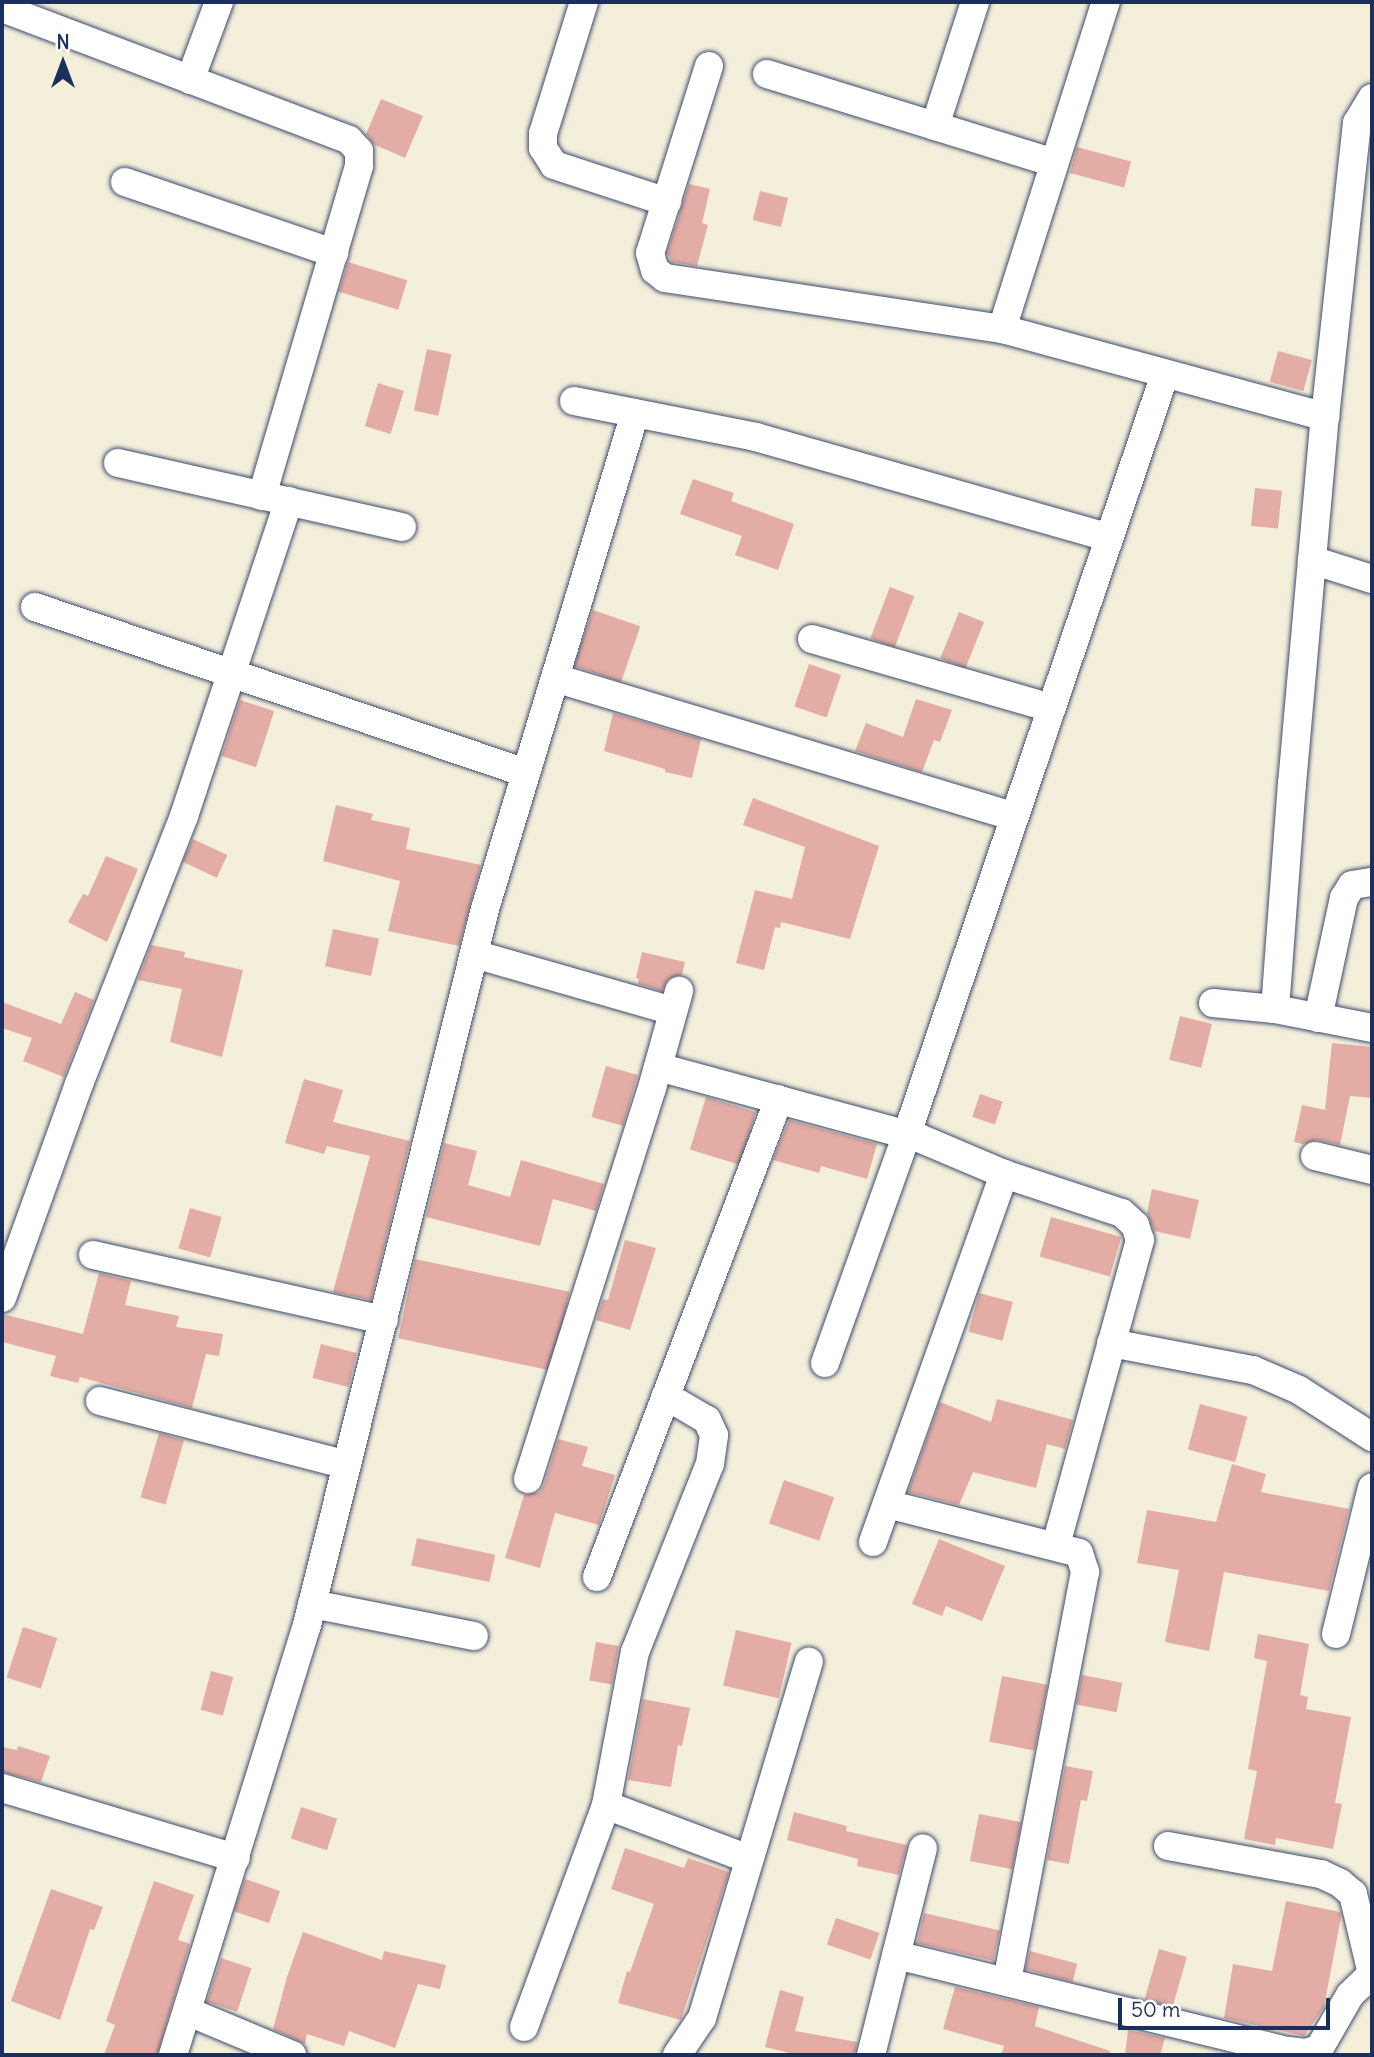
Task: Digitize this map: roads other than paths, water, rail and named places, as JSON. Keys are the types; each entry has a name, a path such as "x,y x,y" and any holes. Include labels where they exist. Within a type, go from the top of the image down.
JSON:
{"street":[{"path":"190,80 218,2"},
{"path":"584,2 543,134 543,148 554,165 667,202"},
{"path":"936,126 975,2"},
{"path":"1002,329 1105,2"},
{"path":"2,8 349,140 359,151 359,166 334,253 232,672 184,816 79,1084 2,1298"},
{"path":"709,66 650,253 655,270 665,278 1002,329 1325,417"},
{"path":"766,74 1054,163"},
{"path":"1275,1009 1325,417 1357,123 1372,98"},
{"path":"125,181 334,253"},
{"path":"825,1363 907,1134 1165,374"},
{"path":"574,401 756,438 1108,537"},
{"path":"173,2055 189,2012 312,1604 474,954 635,413"},
{"path":"118,463 402,527"},
{"path":"1312,560 1372,579"},
{"path":"35,607 526,773"},
{"path":"812,639 1051,708"},
{"path":"555,678 1014,817"},
{"path":"1318,1018 1344,898 1352,885 1372,882"},
{"path":"474,954 676,1001 658,1067 528,1479"},
{"path":"1213,1003 1275,1009 1372,1028"},
{"path":"658,1067 907,1134 1004,1174 1122,1213 1135,1226 1140,1240 1056,1546"},
{"path":"597,1577 779,1099"},
{"path":"1315,1156 1372,1170"},
{"path":"873,1542 1004,1174"},
{"path":"93,1255 384,1320"},
{"path":"1111,1343 1253,1370 1299,1390 1372,1437"},
{"path":"524,2026 606,1805 635,1652 710,1464 715,1436 707,1420 666,1396"},
{"path":"100,1401 347,1465"},
{"path":"1336,1634 1372,1487"},
{"path":"887,1504 1079,1553 1085,1572 1007,1982"},
{"path":"312,1604 474,1636"},
{"path":"677,2055 702,2018 809,1662"},
{"path":"2,1788 236,1858"},
{"path":"606,1805 749,1859"},
{"path":"896,1955 1288,2051 1306,2053 1319,2049 1350,1995 1372,1974 1353,1894 1340,1883 1321,1874 1168,1846"},
{"path":"871,2055 923,1847"},
{"path":"189,2012 292,2055"}]}
